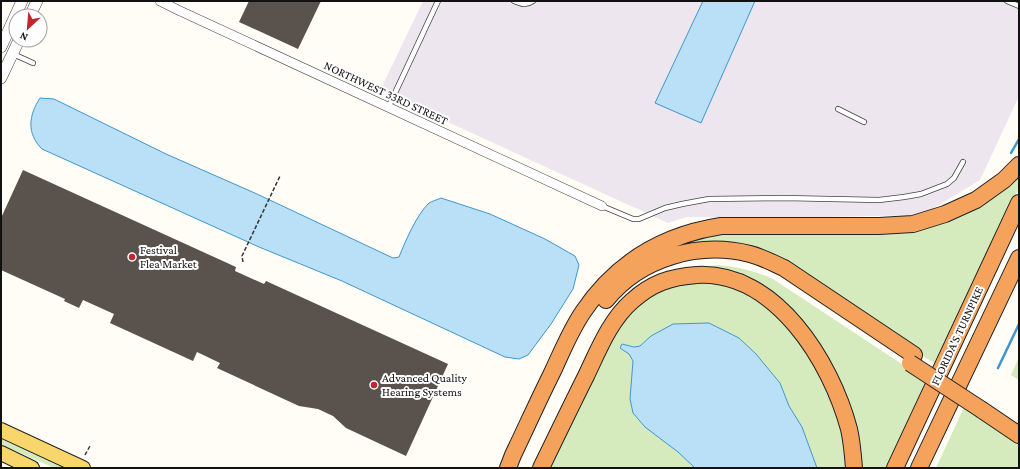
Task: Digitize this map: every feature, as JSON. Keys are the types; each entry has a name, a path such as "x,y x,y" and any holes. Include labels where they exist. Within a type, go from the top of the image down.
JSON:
{"highway":[{"path":"508,468 564,347 583,311 604,286 641,254 680,236 695,231 720,226 879,226 913,224 945,214 976,200 1004,180 1019,164"},
{"name":"FLORIDA'S TURNPIKE","path":"895,468 1019,203"},
{"path":"516,468 523,459 582,334 596,312 608,298 632,276 648,266 668,257 700,250 719,250 750,254 768,260 784,268 912,359"},
{"name":"FLORIDA'S TURNPIKE","path":"920,468 1019,258"},
{"path":"530,468 588,349 607,316 625,294 637,284 651,276 677,265 705,259 740,262 762,268 775,274 983,405 1019,423"},
{"path":"541,468 595,357 611,328 630,303 644,291 657,283 671,278 702,275 718,276 749,286 777,307 804,336 818,356 836,391 849,430 854,468"},
{"path":"983,405 1019,435"}],"main road":[{"path":"1,430 84,462"},
{"path":"1,453 32,468"}],"street":[{"path":"1,46 22,1"},
{"name":"NORTHWEST 33RD STREET","path":"160,1 602,206"},
{"path":"1,78 15,48"}],"lane":[{"path":"388,108 438,1"},
{"path":"514,1 521,4 528,4 533,1"},
{"path":"1007,1 1019,6"},
{"path":"12,54 33,63"},
{"path":"838,109 864,122"},
{"path":"602,206 633,219 639,219 671,207 710,199 783,198 879,200 904,197 921,194 947,184 954,178 963,162"}],"path":[{"path":"243,262 242,256 280,176"},
{"path":"84,462 90,446"}],"shaded area":[{"path":"423,1 1019,1 1019,96 980,180 922,215 777,218 687,217 668,223 380,91"}],"green space":[{"path":"1019,175 1019,188 934,363 755,249 638,262 693,235 890,230"},
{"path":"719,265 746,270 773,279 926,380 886,468 858,468 853,434 783,307 685,270 685,268"},
{"path":"695,279 747,290 797,334 837,406 850,468 817,468 802,427 789,406 780,383 756,354 739,338 709,323 673,324 651,336 640,346 634,347 623,344 633,361 630,399 678,452 695,468 548,468 618,327 634,308 663,287"},
{"path":"1019,357 1019,380 1011,375"},
{"path":"965,405 1019,441 1019,468 936,468"},
{"path":"1,438 66,468 54,468 14,450 1,446"}],"water":[{"path":"703,1 755,1 701,123 655,103"},
{"path":"40,98 54,99 166,154 257,194 393,258 399,257 416,221 429,203 441,198 490,214 545,239 575,256 579,265 573,289 551,324 528,355 519,359 505,357 342,281 259,247 42,149 33,137 31,130 33,111"},
{"path":"709,323 739,338 756,354 780,383 789,406 802,427 817,468 695,468 678,452 645,427 633,413 630,399 633,361 629,354 620,348 622,344 634,347 640,346 651,336 673,324"}],"building":[{"path":"249,1 321,1 298,49 239,22"},
{"path":"23,170 236,267 235,271 264,284 266,281 448,364 406,456 346,428 333,416 318,409 299,406 217,368 220,363 197,352 193,361 110,323 114,314 83,300 79,308 64,301 65,299 1,270 1,218"}],"waterway":[{"path":"1011,153 1019,139"},
{"path":"998,368 1019,324"}],"place":[{"name":"Festival Flea Market","path":"132,257"},
{"name":"Advanced Quality Hearing Systems","path":"374,385"}]}
